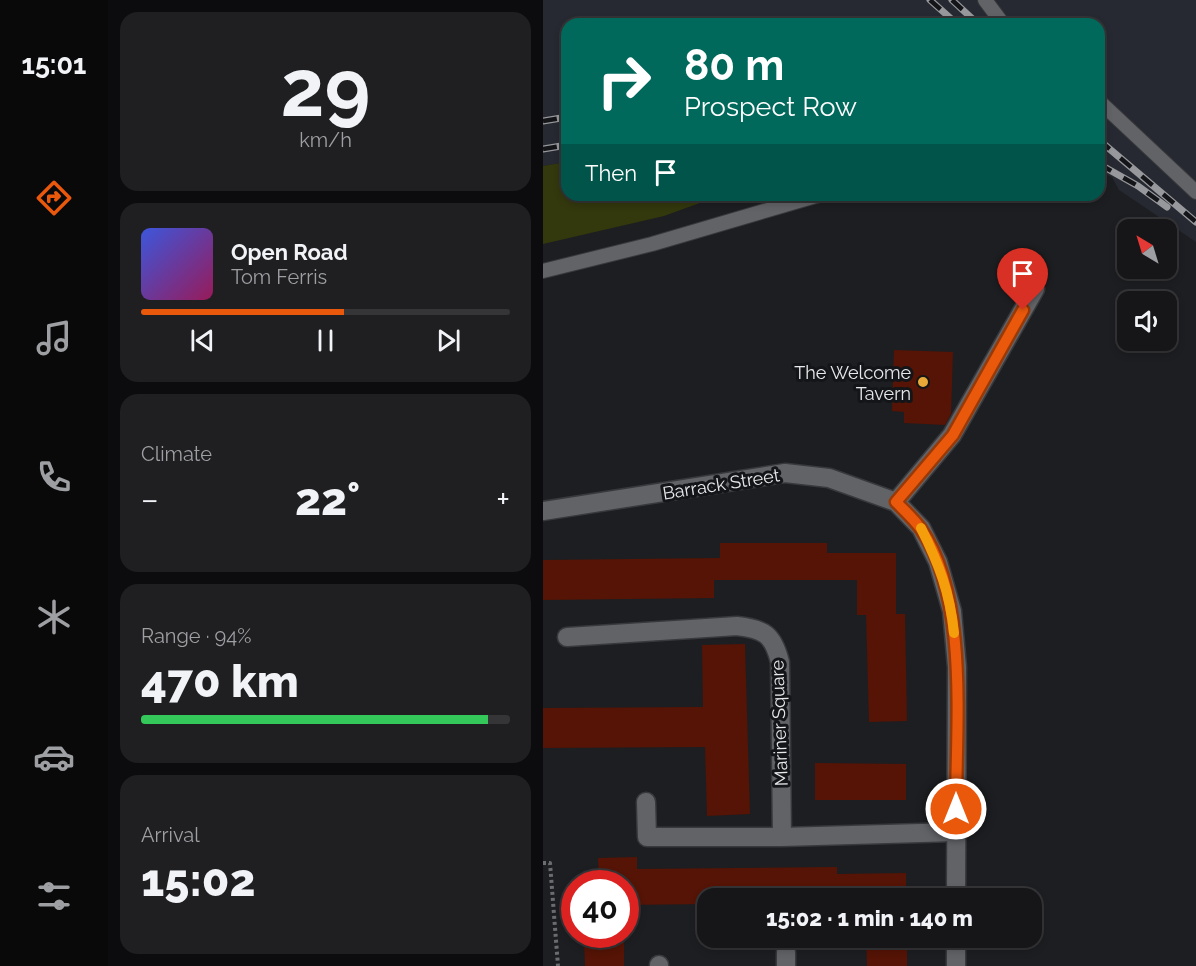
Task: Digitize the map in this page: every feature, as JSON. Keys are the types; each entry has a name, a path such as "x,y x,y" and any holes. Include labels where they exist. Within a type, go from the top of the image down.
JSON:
{"street":[{"path":"956,888 957,667 952,611 938,562 921,528 896,502 953,435 1035,289"},
{"name":"Barrack Street","path":"543,511 785,473 829,478 896,502"},
{"name":"Mariner Square","path":"567,636 737,626 752,627 767,633 776,646 780,662 782,837"},
{"path":"646,802 647,837 782,837 956,832"},
{"path":"956,948 956,966"}],"lane":[{"path":"984,0 998,18"},
{"path":"1105,107 1196,192"},
{"path":"543,271 652,244 799,201"}],"path":[{"path":"543,863 550,863 558,966"}],"shaded area":[{"path":"543,0 1196,0 1196,242 1177,229 1177,219 1162,219 1119,190 1112,177 1105,174 1105,18 561,18 561,163 543,166"}],"green space":[{"path":"561,163 561,201 705,201 664,216 543,244 543,166"}],"building":[{"name":"The Welcome Tavern","path":"894,350 953,352 951,414 945,425 904,423 904,412 892,411"},
{"path":"720,543 827,543 827,553 896,553 896,614 905,614 907,721 869,722 866,615 857,615 857,580 714,580 714,598 543,600 543,560 720,558"},
{"path":"745,644 750,814 707,816 705,747 543,748 543,708 703,707 702,645"},
{"path":"815,763 906,764 906,800 815,800"},
{"path":"637,857 637,869 837,867 837,874 906,873 906,888 697,888 697,904 639,905 639,870 598,870 598,858"},
{"path":"584,948 624,948 624,966 585,966"},
{"path":"866,948 907,948 907,966 867,966"}],"railway":[{"path":"930,0 950,18"},
{"path":"952,0 972,18"},
{"path":"543,121 561,118"},
{"path":"1105,145 1196,222"},
{"path":"543,149 561,146"},
{"path":"1105,167 1138,186 1167,207"}],"slow traffic":[{"path":"921,528 938,562 952,611 954,633"}],"place":[{"name":"The Welcome Tavern","path":"923,382"}],"route":[{"path":"956,809 957,667 952,611 938,562 921,528 896,502 953,435 1023,310"}]}
